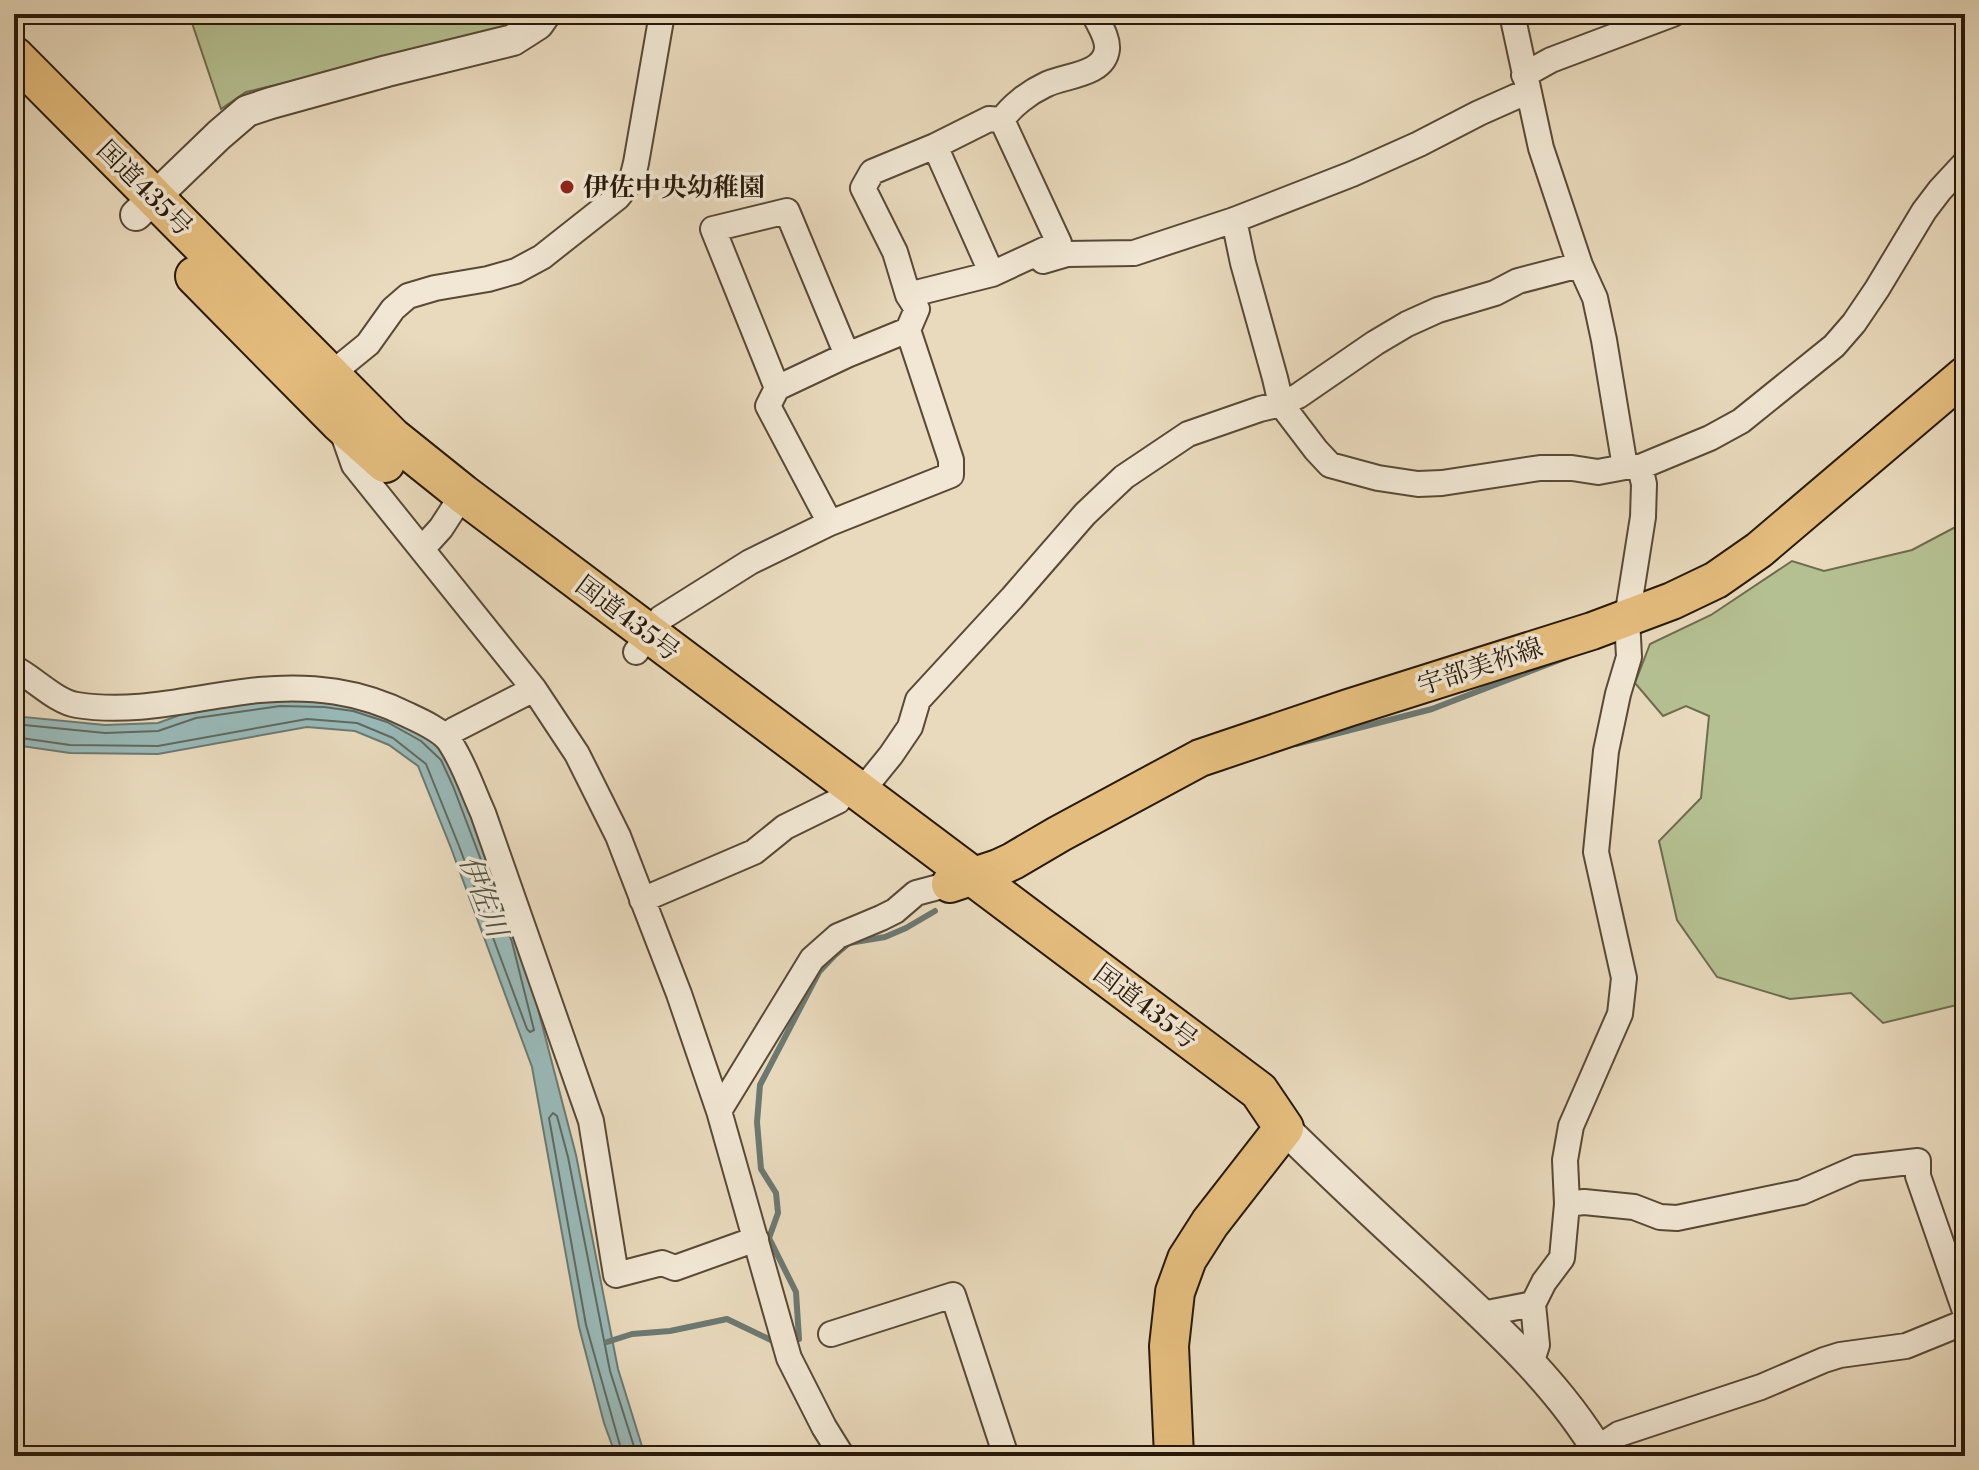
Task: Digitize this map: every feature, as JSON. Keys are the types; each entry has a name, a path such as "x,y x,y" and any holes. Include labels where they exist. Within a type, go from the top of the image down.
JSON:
{"highway":[{"name":"国道435号","path":"14,56 339,422 378,458 456,504 962,880 1259,1091 1284,1128"},
{"name":"国道435号","path":"14,92 146,206 331,376 456,504"},
{"path":"1174,1456 1169,1346 1175,1292 1187,1259 1210,1223 1284,1128"}],"main road":[{"name":"宇部美祢線","path":"962,880 1013,861 1200,758 1627,618 1716,580 1759,550 1965,375"}],"street":[{"path":"146,206 247,111 387,71 513,40 538,24 545,14"},
{"path":"331,376 368,344 393,309 408,296 516,271 542,257 618,197 632,179 636,163 662,14"},
{"path":"1002,120 1007,111 1042,86 1091,70 1102,62 1107,52 1106,40 1094,14"},
{"path":"1512,14 1541,148 1580,265 1595,298 1633,467 1644,484 1643,517 1627,618 1629,657 1606,751 1597,829 1596,852 1624,978 1620,1014 1571,1126 1565,1160 1567,1204 1562,1258 1544,1282 1533,1304 1537,1345 1531,1364"},
{"path":"1017,262 1029,266 1067,254 1134,253 1234,220 1352,174 1515,97 1551,60 1673,14"},
{"path":"642,643 661,618 750,562 830,523 951,475 951,460 908,330 917,309 908,295 895,252 863,188 872,172 989,119 1002,120"},
{"path":"908,295 992,274 1059,243 1002,120"},
{"path":"935,146 992,274"},
{"path":"1234,220 1281,404 1330,465 1378,478 1418,484 1540,468 1598,472 1633,467 1710,438 1741,421 1834,346 1877,289 1924,211 1965,163"},
{"path":"777,388 713,229 787,211 847,355"},
{"path":"642,900 754,852 785,827 850,796 891,755 910,727 918,700 1085,514 1124,477 1188,434 1298,396 1407,324 1438,310 1495,293 1518,281 1580,265"},
{"path":"830,523 768,406 777,388 908,330"},
{"path":"339,422 354,465 534,689 577,754 618,836 679,994 719,1111 789,1358 842,1456"},
{"path":"422,549 441,528 456,504"},
{"path":"14,668 73,705 111,709 259,690 306,688 343,692 382,702 447,738 483,813 591,1121 616,1275 662,1263 675,1268 756,1239"},
{"path":"447,738 454,730 534,689"},
{"path":"719,1111 812,959 838,936 895,911 916,893 962,880"},
{"path":"1284,1128 1531,1364 1566,1405 1599,1452 1619,1434 1761,1387 1824,1360 1906,1346 1965,1322"},
{"path":"1567,1204 1584,1202 1634,1207 1660,1217 1677,1218 1802,1192 1857,1168 1918,1161 1918,1176 1965,1311"},
{"path":"831,1334 953,1295 1006,1456"},
{"path":"1482,1314 1533,1304"}],"green space":[{"path":"189,14 529,14 496,34 246,92 221,109"},
{"path":"1965,522 1965,1003 1883,1023 1851,993 1790,999 1717,977 1677,920 1659,841 1701,798 1709,716 1686,706 1663,716 1635,683 1650,644 1711,615 1792,561 1824,571 1912,550"}],"water":[{"name":"伊佐川","path":"280,698 355,704 426,735 447,755 461,782 520,940 576,1155 618,1369 645,1456 616,1456 604,1423 579,1327 532,1067 418,766 389,745 355,731 307,727 158,754 70,753 14,745 14,716 105,725 158,723 194,710"}],"waterway":[{"path":"1296,744 1432,709 1567,657"},
{"path":"799,1339 796,1292 769,1238 778,1213 776,1193 761,1169 757,1122 760,1085 819,972 835,955 849,943 885,937 935,911"},
{"path":"607,1342 632,1334 670,1331 727,1319 775,1342"}],"place":[{"name":"伊佐中央幼稚園","path":"567,187"}]}
